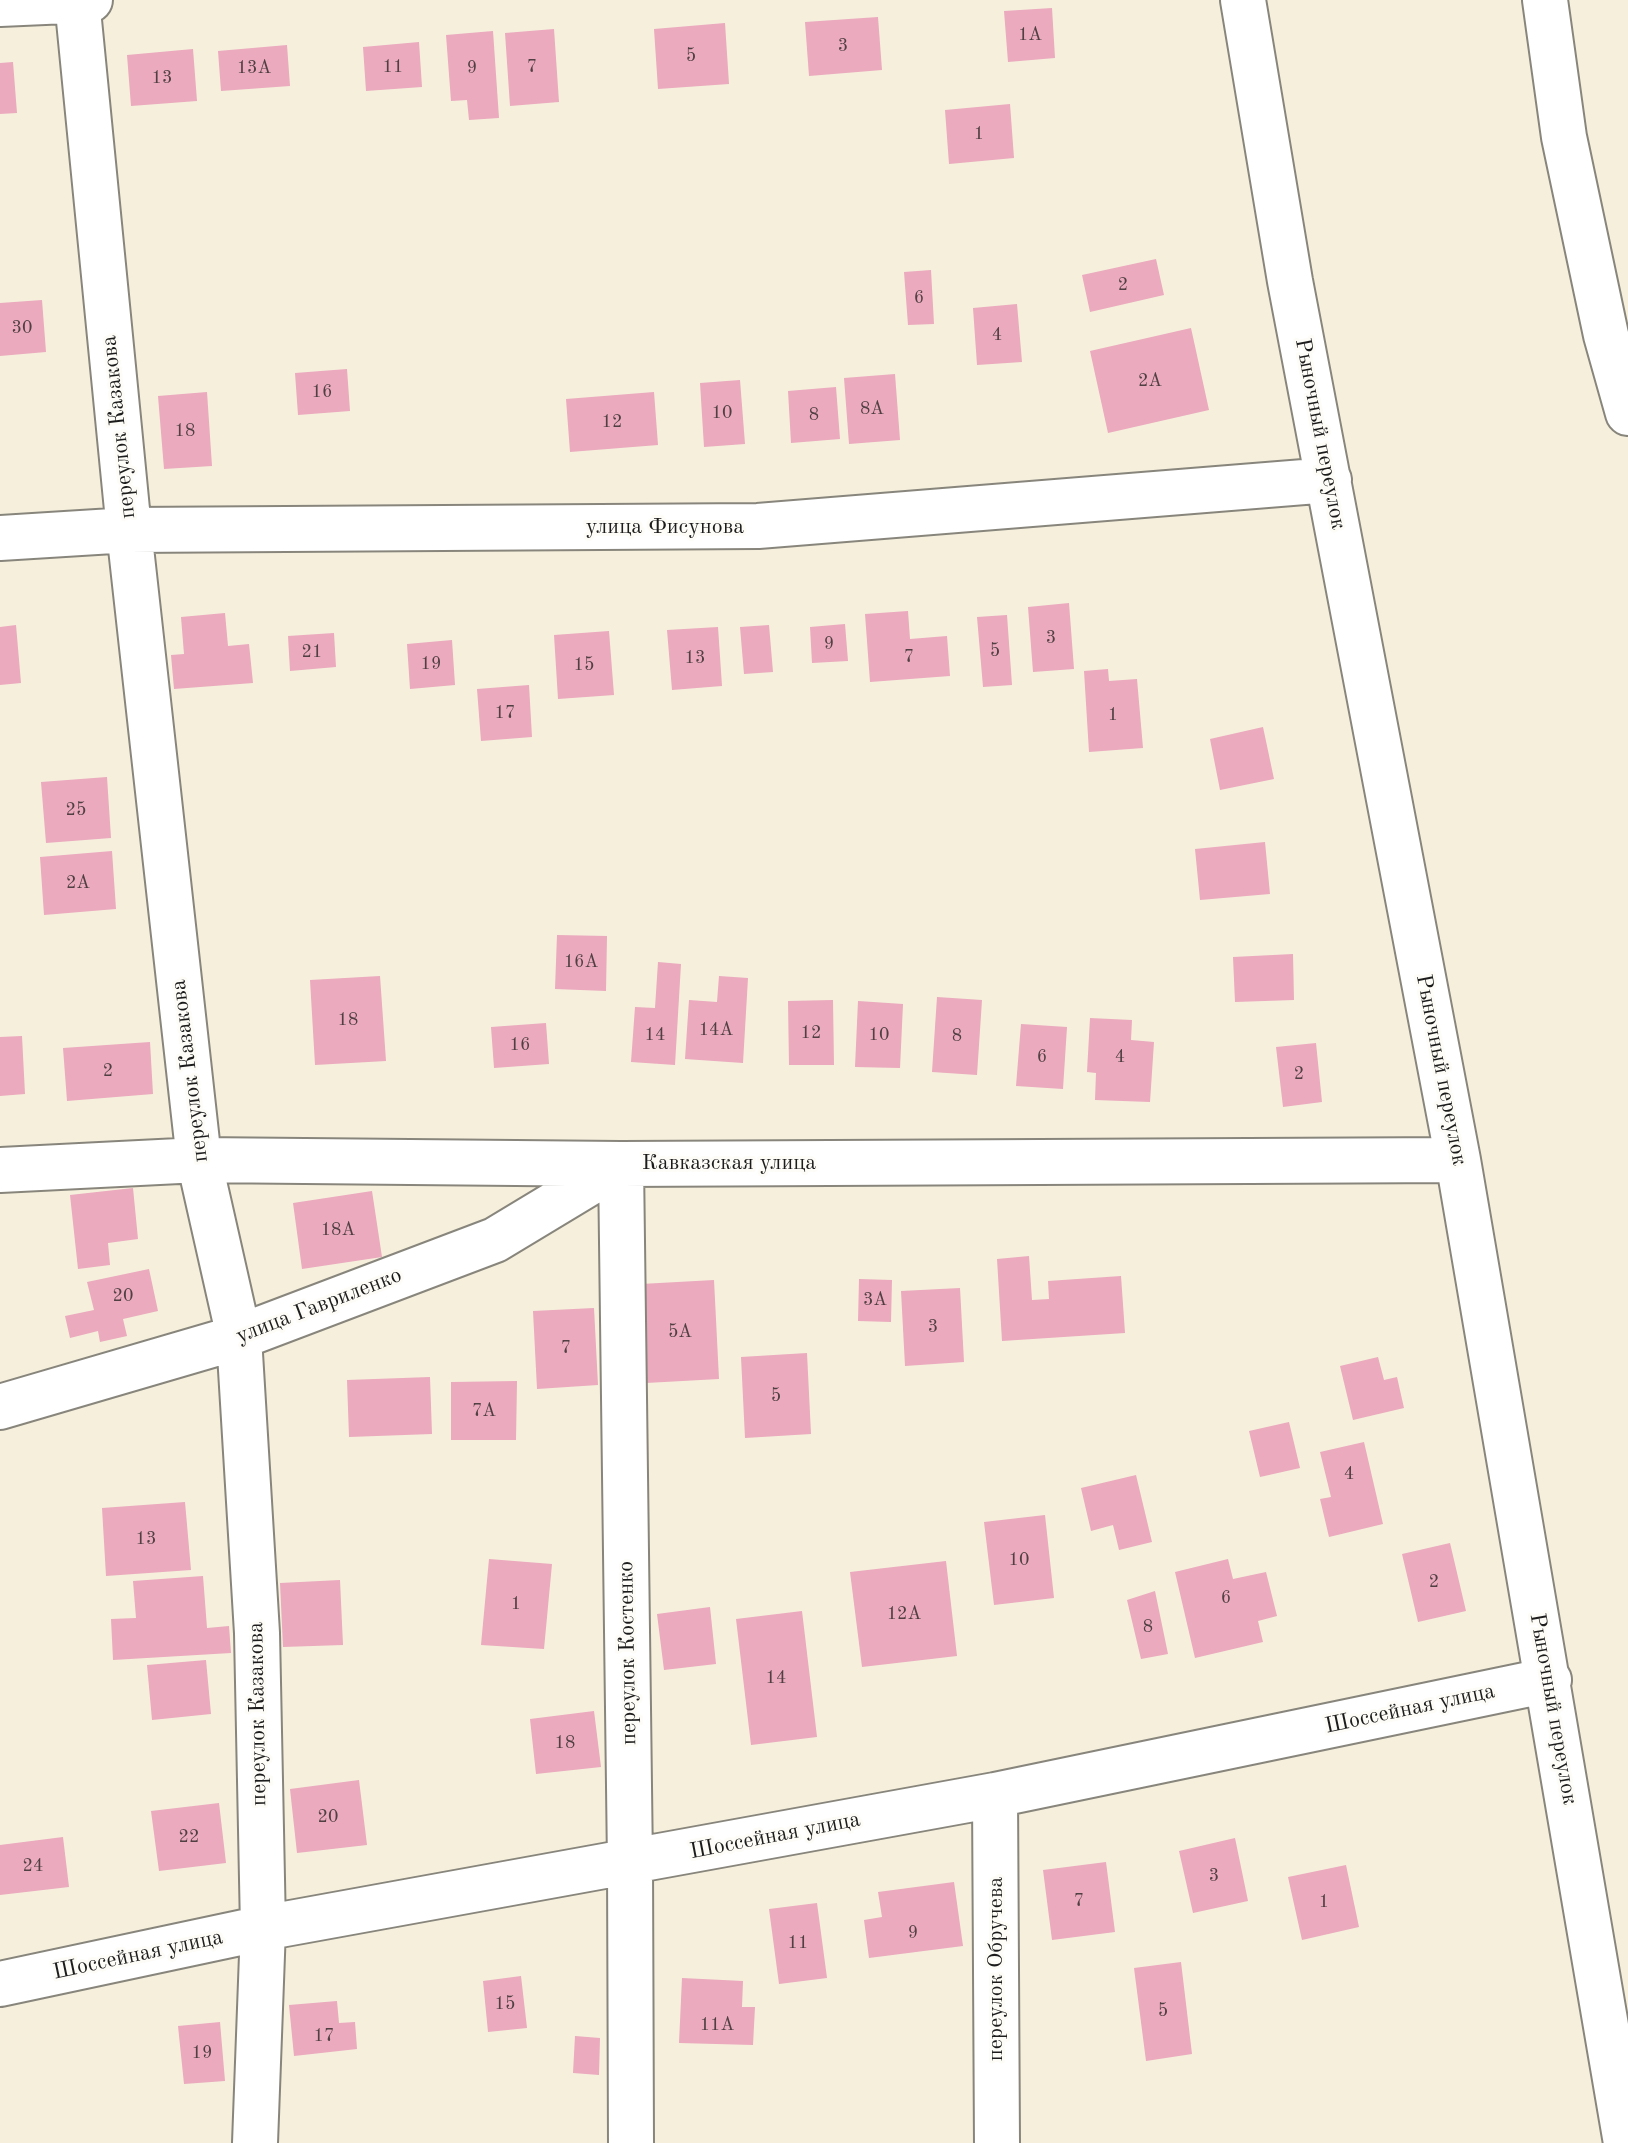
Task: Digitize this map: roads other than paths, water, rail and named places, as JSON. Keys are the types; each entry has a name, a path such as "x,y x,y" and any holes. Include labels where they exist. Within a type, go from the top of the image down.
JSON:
{"street":[{"name":"переулок Казакова","path":"77,0 129,530 199,1160 239,1337 257,1633 263,1928 255,2143"},
{"path":"0,4 90,0"},
{"name":"Рыночный переулок","path":"1243,0 1290,281 1458,1160 1626,2143"},
{"path":"1545,0 1564,137 1606,335 1628,413"},
{"name":"улица Фисунова","path":"0,538 129,530 758,526 1329,480"},
{"name":"Кавказская улица","path":"0,1170 199,1160 621,1164 1458,1160"},
{"name":"улица Гавриленко","path":"0,1407 239,1337 495,1240 621,1164"},
{"name":"переулок Костенко","path":"621,1164 631,2143"},
{"name":"Шоссейная улица","path":"0,1984 263,1928 995,1795 1549,1680"},
{"name":"переулок Обручева","path":"995,1795 997,2143"}]}
